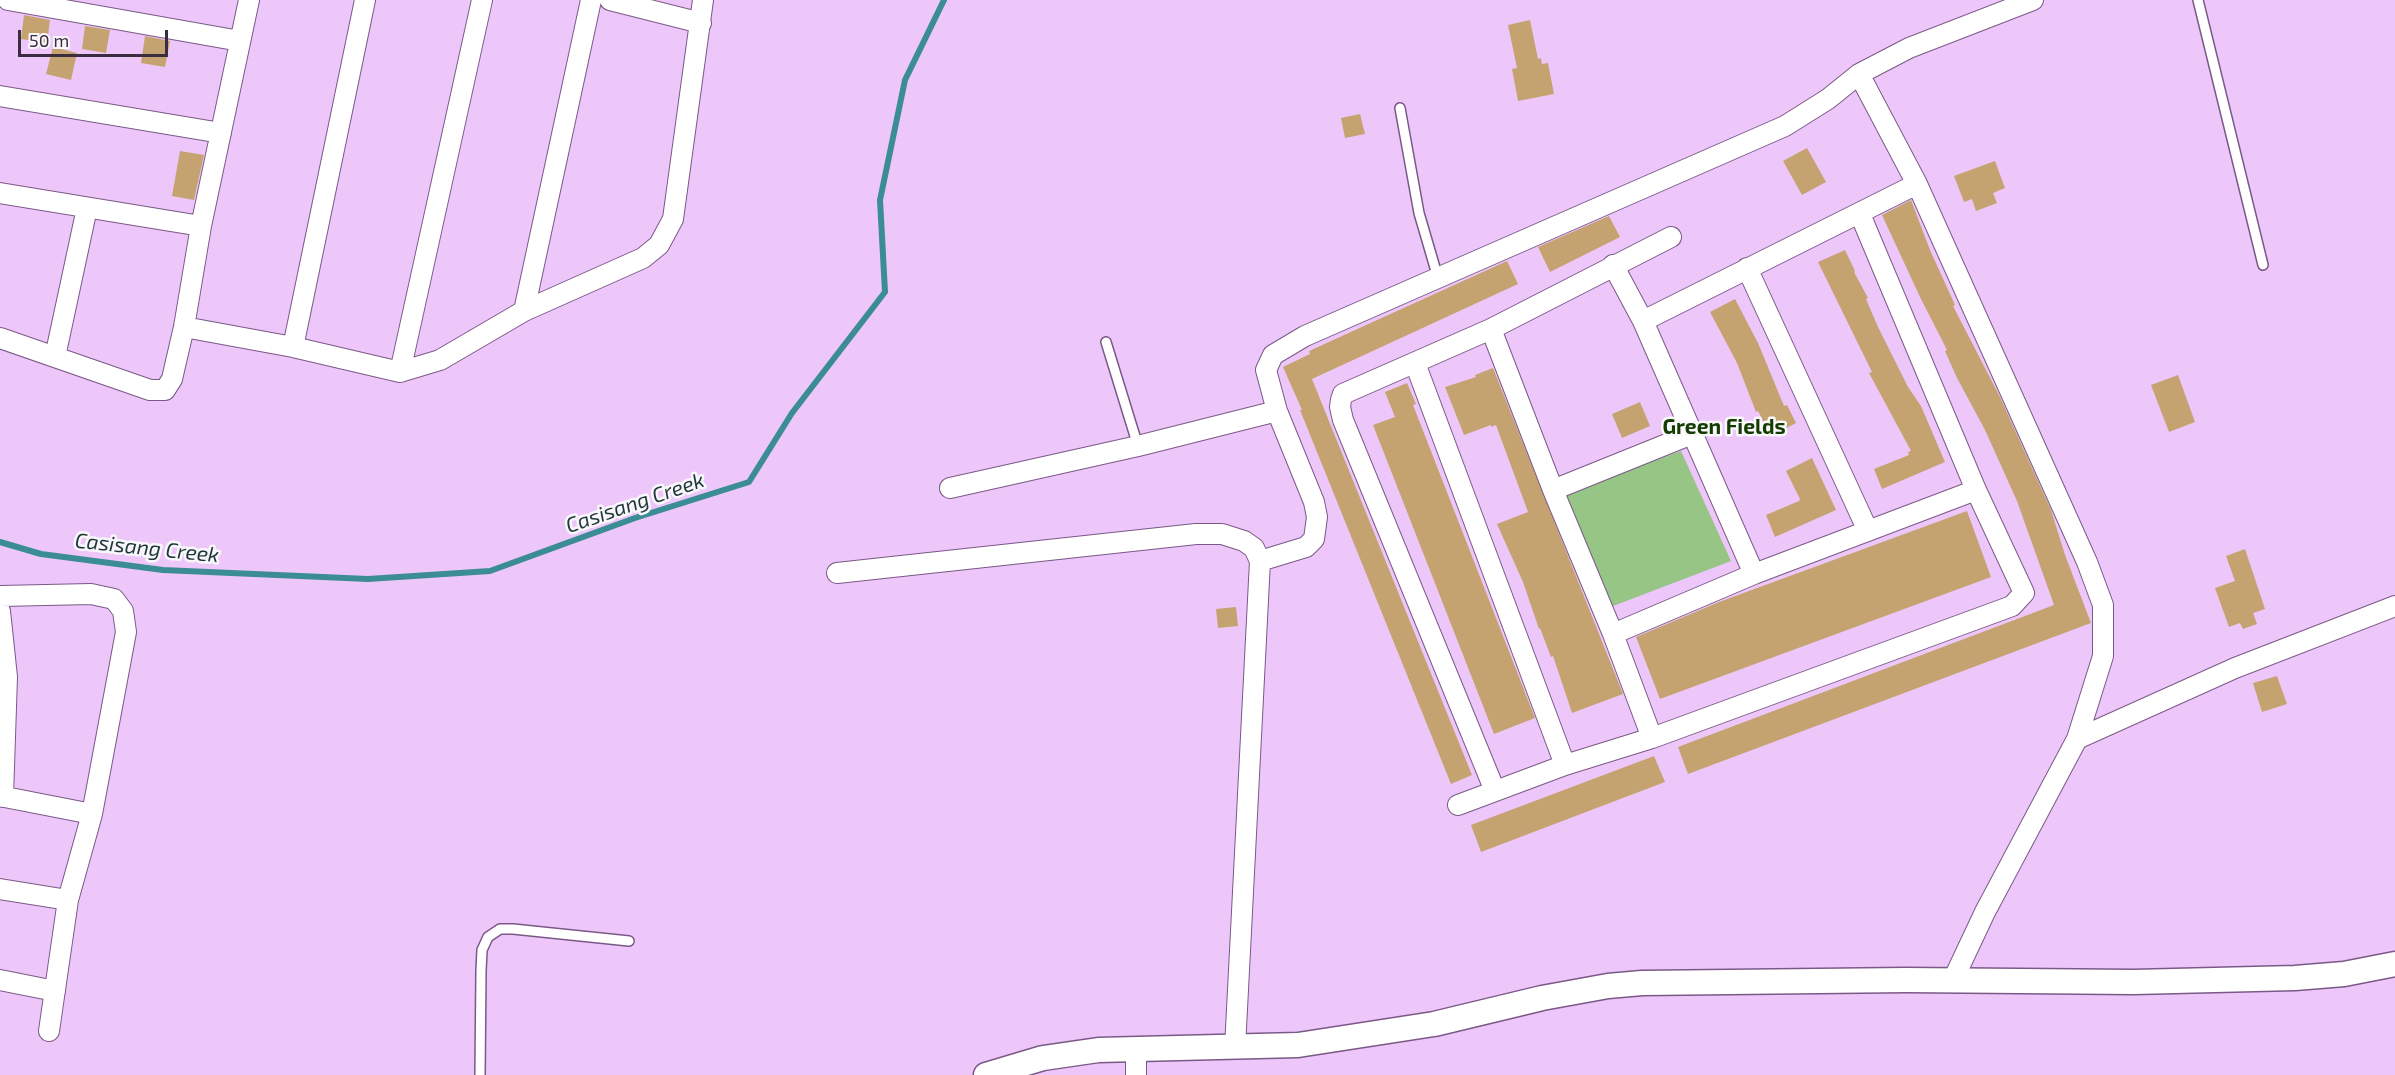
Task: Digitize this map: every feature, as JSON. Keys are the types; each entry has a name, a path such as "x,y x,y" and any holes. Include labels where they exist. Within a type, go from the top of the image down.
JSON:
{"street":[{"path":"8,0 240,41"},
{"path":"0,338 150,390 165,390 172,379 184,327 201,226 249,0"},
{"path":"293,347 365,0"},
{"path":"400,372 482,0"},
{"path":"524,311 591,0"},
{"path":"610,0 701,22"},
{"path":"184,327 293,347 400,372 440,360 524,311 643,258 659,245 673,219 703,0"},
{"path":"1260,561 1306,547 1314,539 1317,517 1314,502 1277,411 1266,370 1274,355 1305,336 1785,126 1827,99 1859,74 1909,48 2033,0"},
{"path":"1859,74 1917,184 2087,562 2103,605 2103,656 2077,739 1985,912 1953,980"},
{"path":"0,96 221,133"},
{"path":"1644,321 1917,184"},
{"path":"0,193 201,226"},
{"path":"55,357 87,208"},
{"path":"1458,805 1565,765 1652,738 2012,606 2024,593 1976,490 1860,214"},
{"path":"1495,792 1340,407 1343,394 1491,329 1671,237"},
{"path":"1613,265 1644,321 1754,574"},
{"path":"1748,268 1868,531"},
{"path":"1491,329 1552,490 1613,634 1652,738"},
{"path":"1415,363 1565,765"},
{"path":"950,488 1138,446 1277,411"},
{"path":"1552,490 1692,434"},
{"path":"1613,634 1754,574 1976,490"},
{"path":"837,573 1196,534 1222,534 1244,541 1254,548 1260,561 1235,1048"},
{"path":"0,596 91,594 114,599 123,611 126,632 92,814 68,900 49,1031"},
{"path":"2077,739 2235,668 2395,606"},
{"path":"0,611 7,678 3,712 2,797 92,814"},
{"path":"0,889 68,900"},
{"path":"986,1075 1061,1055 1136,1049 1298,1045 1434,1024 1542,998 1608,986 1642,983 1953,980 2134,982 2295,978 2344,974 2395,964"},
{"path":"0,980 55,991"},
{"path":"1136,1049 1136,1075"}],"lane":[{"path":"2198,0 2263,265"},
{"path":"1400,108 1419,213 1438,278"},
{"path":"1106,342 1138,446"},
{"path":"480,1075 480,971 482,950 488,937 500,929 513,928 629,941"}],"green space":[{"path":"1681,451 1731,561 1608,608 1562,494"}],"building":[{"path":"24,15 50,20 47,43 21,39"},
{"path":"1530,20 1538,59 1541,58 1542,64 1548,63 1554,94 1518,101 1512,69 1517,68 1508,25"},
{"path":"85,26 110,30 106,53 82,49"},
{"path":"145,36 170,41 165,67 141,63"},
{"path":"53,47 77,53 71,80 46,74"},
{"path":"1360,114 1365,134 1345,138 1341,118"},
{"path":"1807,148 1826,182 1802,195 1783,161"},
{"path":"180,151 204,155 194,200 172,196"},
{"path":"1995,161 2005,188 1993,193 1997,203 1976,211 1972,199 1964,202 1954,176"},
{"path":"1911,200 1930,250 1955,305 1953,306 2000,397 2051,510 2065,555 2091,623 1688,774 1678,747 2054,605 2017,501 1882,215"},
{"path":"1609,216 1620,237 1550,272 1538,247"},
{"path":"1845,250 1868,298 1866,299 1878,327 1908,387 1921,406 1945,462 1882,489 1874,469 1909,455 1908,452 1911,451 1869,373 1872,372 1818,262"},
{"path":"1507,261 1518,284 1312,379 1472,775 1451,784 1283,367 1310,354 1309,351"},
{"path":"1735,299 1758,343 1784,406 1787,405 1796,423 1771,436 1758,411 1756,412 1737,363 1710,312"},
{"path":"1493,368 1623,694 1572,713 1553,656 1551,657 1539,629 1523,582 1497,524 1528,512 1496,425 1464,435 1445,387 1476,377 1475,375"},
{"path":"2178,375 2195,422 2169,432 2151,385"},
{"path":"1407,383 1416,404 1413,405 1535,718 1494,734 1373,425 1395,417 1385,392"},
{"path":"1640,402 1650,426 1622,438 1612,414"},
{"path":"1812,458 1836,510 1775,537 1766,515 1800,499 1786,471"},
{"path":"1967,511 1991,577 1660,699 1636,637 1719,602"},
{"path":"2245,549 2265,609 2253,613 2257,624 2243,629 2240,623 2229,627 2215,588 2235,581 2226,556"},
{"path":"1236,607 1238,626 1218,628 1216,609"},
{"path":"2277,676 2287,704 2262,712 2253,683"},
{"path":"1654,756 1665,782 1481,852 1471,825"}],"waterway":[{"name":"Casisang Creek","path":"0,542 41,554 163,570 368,579 490,571 635,518 749,482 792,413 885,292 880,200 905,80 944,0"}],"district":[{"name":"Green Fields","path":"1724,427"}]}
